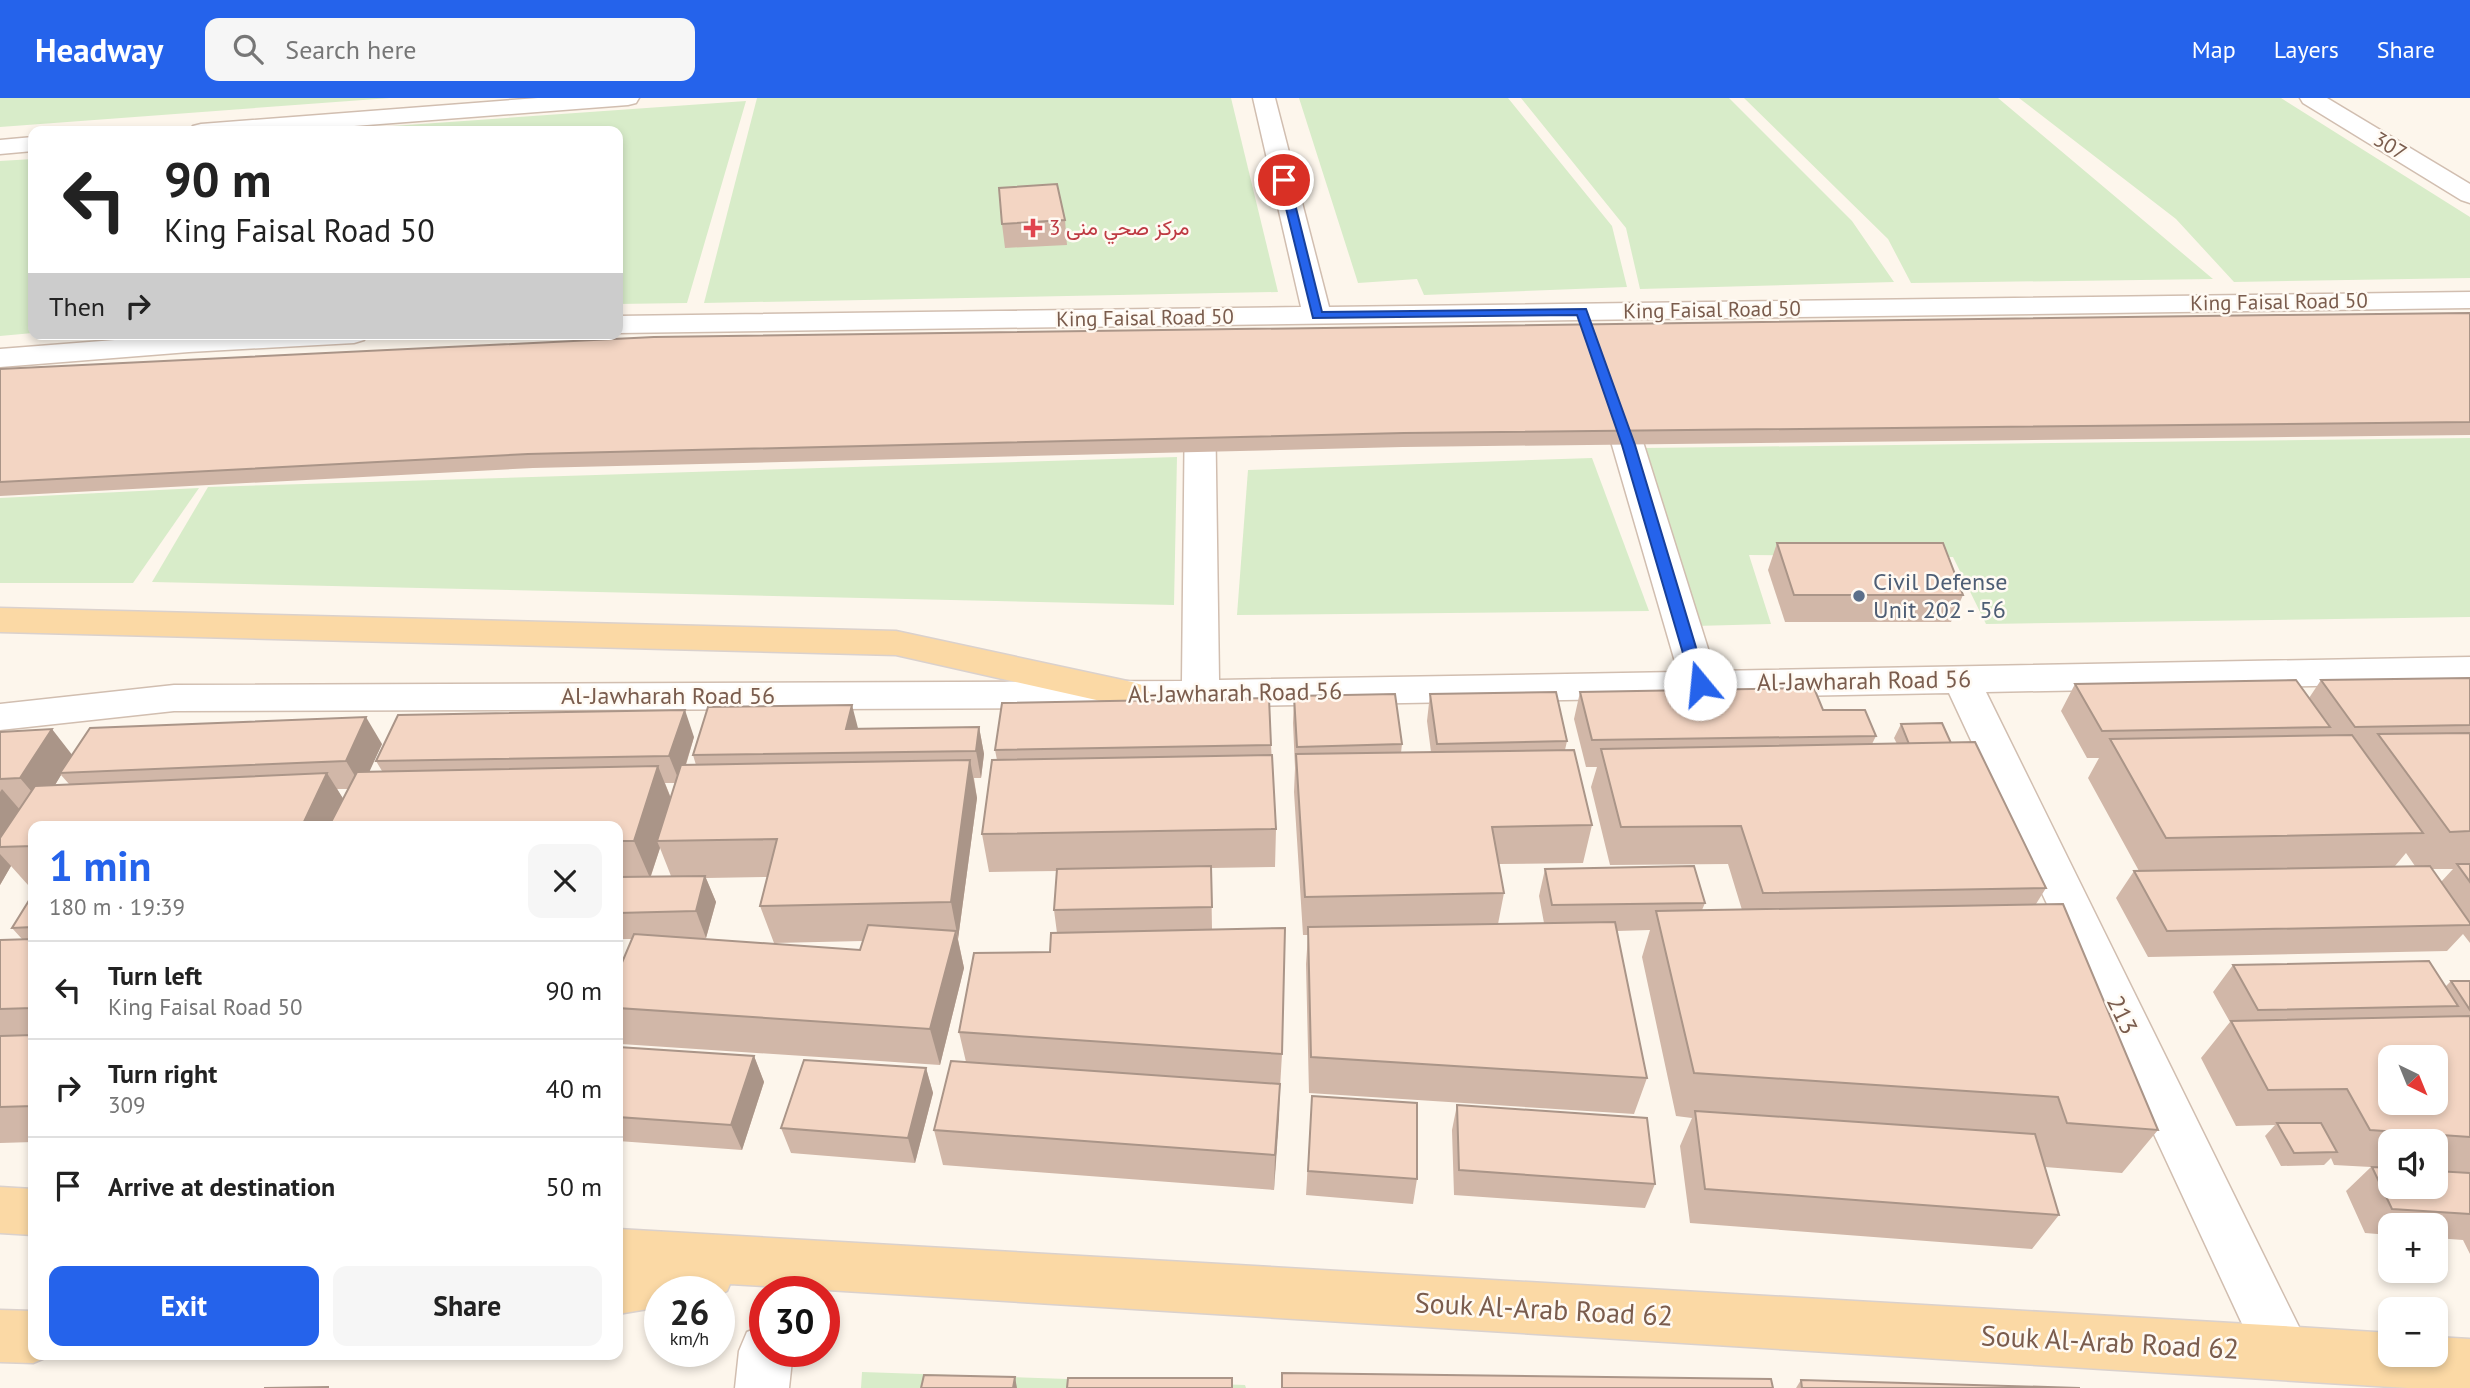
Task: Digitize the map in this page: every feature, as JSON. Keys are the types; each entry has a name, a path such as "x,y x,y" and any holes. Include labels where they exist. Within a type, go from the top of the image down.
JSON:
{"main road":[{"path":"0,620 895,643 1132,695"},
{"path":"0,1209 28,1212"},
{"name":"Souk Al-Arab Road 62","path":"623,1254 762,1276"},
{"path":"623,1289 749,1280"},
{"name":"Souk Al-Arab Road 62","path":"840,1281 2283,1352 2470,1366"},
{"path":"0,1336 28,1337"}],"street":[{"path":"266,126 628,98"},
{"path":"1264,98 1317,315"},
{"name":"307","path":"2311,98 2470,195"},
{"path":"0,147 28,144"},
{"name":"King Faisal Road 50","path":"623,325 1199,343 1317,315 1587,325 2470,300"},
{"path":"0,358 244,340"},
{"path":"1199,343 1202,452 1201,693"},
{"path":"1608,390 1628,445 1700,684"},
{"name":"Al-Jawharah Road 56","path":"0,717 174,698 1132,695 2470,670"},
{"name":"213","path":"1961,679 2283,1352"},
{"path":"762,1388 764,1367"}],"green space":[{"path":"0,98 390,98 0,127"},
{"path":"757,98 1231,98 1278,292 704,303"},
{"path":"1299,98 1508,98 1612,226 1627,287 1424,295 1417,279 1358,283"},
{"path":"1521,98 1729,98 1852,221 1894,282 1640,289 1626,228"},
{"path":"1744,98 1998,98 2213,279 1911,283 1888,239"},
{"path":"2019,98 2281,98 2470,217 2470,278 2234,282 2176,219"},
{"path":"746,101 687,303 623,304 623,126 392,126"},
{"path":"28,159 28,333 0,336 0,161"},
{"path":"2470,438 2470,617 1986,624 1953,557 1749,555 1771,624 1695,626 1645,448"},
{"path":"1177,457 1174,605 152,582 208,487"},
{"path":"1592,458 1649,611 1237,615 1248,470"},
{"path":"199,488 133,583 0,583 0,498"},
{"path":"862,1372 1245,1385 1246,1388 861,1388"}],"building":[{"path":"1057,184 1065,220 1002,224 999,188"},
{"path":"2470,313 2470,422 1404,433 528,454 0,482 0,369 654,337"},
{"path":"1777,543 1943,543 1963,595 1794,595"},
{"path":"2470,678 2470,725 2355,727 2321,680"},
{"path":"2296,680 2330,727 2102,731 2075,684"},
{"path":"1814,688 1823,710 1865,710 1876,736 1592,740 1580,692"},
{"path":"1556,692 1567,741 1437,744 1430,694"},
{"path":"1395,694 1402,744 1297,747 1294,696"},
{"path":"1269,698 1271,745 995,750 1002,703"},
{"path":"852,705 846,729 979,727 976,751 693,755 708,707"},
{"path":"685,710 669,756 376,761 398,715"},
{"path":"366,717 346,761 60,773 90,728"},
{"path":"1942,723 1951,743 1909,744 1901,724"},
{"path":"52,729 20,778 0,779 0,732"},
{"path":"2470,733 2470,831 2450,832 2378,734"},
{"path":"2352,735 2423,833 2166,838 2110,739"},
{"path":"1975,742 2046,888 1763,893 1741,826 1621,827 1601,749"},
{"path":"1574,750 1592,825 1492,827 1504,893 1305,897 1296,754"},
{"path":"1272,755 1276,829 982,834 992,760"},
{"path":"970,760 951,902 760,906 777,839 657,841 681,765"},
{"path":"658,766 634,841 623,841 623,821 332,821 357,772"},
{"path":"327,773 304,821 28,821 28,846 0,847 0,838 35,786"},
{"path":"2457,864 2470,864 2470,882"},
{"path":"1211,866 1212,907 1054,910 1057,869"},
{"path":"1694,866 1705,903 1552,905 1545,869"},
{"path":"2430,866 2470,925 2167,931 2134,871"},
{"path":"705,876 696,911 623,913 623,877"},
{"path":"28,902 28,927 12,928"},
{"path":"2063,904 2158,1130 2067,1123 2058,1097 1694,1073 1656,911"},
{"path":"1615,922 1647,1078 1311,1057 1308,927"},
{"path":"868,925 956,931 930,1029 623,1008 623,960 634,934 860,950"},
{"path":"1285,928 1282,1054 959,1032 974,953 1050,952 1051,933"},
{"path":"28,939 28,1008 0,1009 0,940"},
{"path":"2429,961 2458,1006 2258,1010 2233,965"},
{"path":"2451,981 2470,981 2470,1010"},
{"path":"2470,1016 2470,1137 2448,1135 2448,1129 2370,1130 2347,1089 2268,1090 2231,1021"},
{"path":"28,1035 28,1106 0,1107 0,1036"},
{"path":"623,1047 754,1056 731,1125 623,1117"},
{"path":"804,1060 926,1068 908,1138 781,1128"},
{"path":"951,1061 1280,1084 1275,1155 934,1130"},
{"path":"1312,1096 1417,1103 1417,1179 1308,1171"},
{"path":"1457,1105 1647,1118 1655,1184 1459,1170"},
{"path":"1695,1111 2035,1134 2059,1215 1705,1189"},
{"path":"2277,1123 2321,1123 2337,1152 2294,1153"},
{"path":"2372,1167 2378,1167 2378,1180"},
{"path":"2448,1172 2470,1173 2470,1214 2392,1209 2387,1199 2448,1199"},
{"path":"1282,1373 1771,1379 1773,1388 1282,1388"},
{"path":"924,1375 1015,1377 1013,1388 921,1388"},
{"path":"1068,1378 1232,1378 1232,1388 1067,1388"},
{"path":"1801,1380 2080,1388 1802,1388"},
{"path":"328,1387 328,1388 264,1388"}],"place":[{"name":"مركز صحي منى 3","path":"1033,228"},
{"name":"Civil Defense Unit 202 - 56","path":"1859,596"}],"route":[{"path":"1284,180 1317,315 1581,312 1628,445 1700,684"}]}
